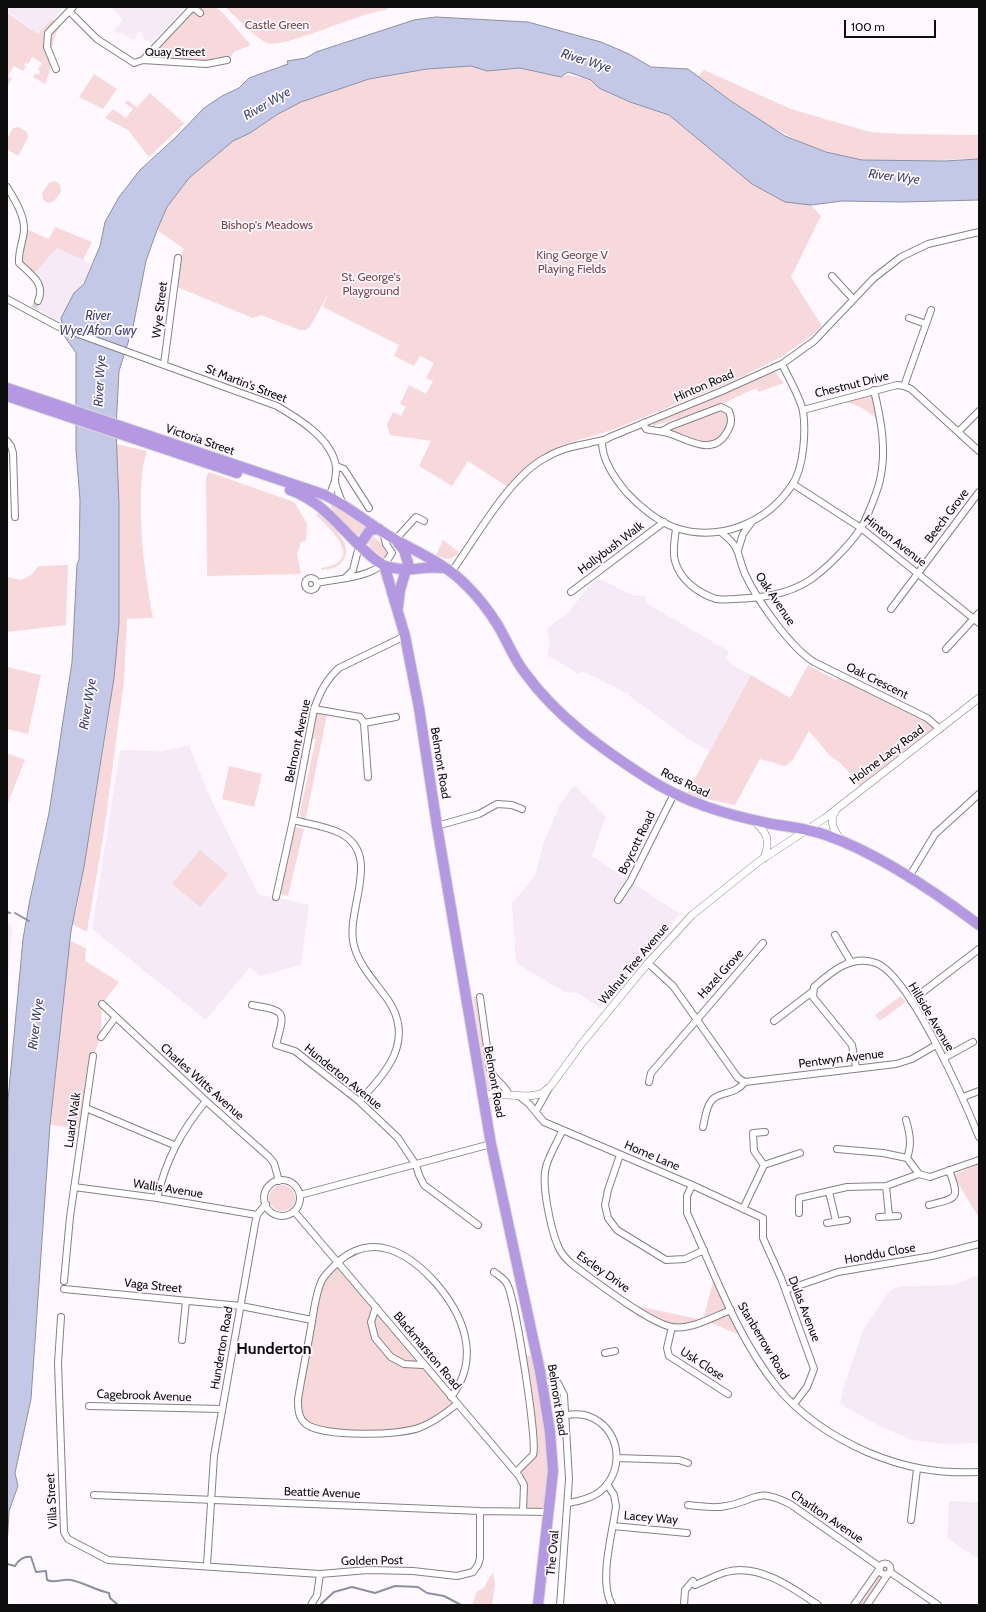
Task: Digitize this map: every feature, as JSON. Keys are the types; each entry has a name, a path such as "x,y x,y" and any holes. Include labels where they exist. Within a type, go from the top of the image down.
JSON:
{"highway":[{"name":"Victoria Street","path":"7,388 286,486 316,503 330,515 359,546 384,565"},
{"name":"Victoria Street","path":"7,396 286,486 329,496 395,540"},
{"path":"329,496 328,501 330,515"},
{"path":"359,546 370,530 381,530"},
{"name":"Ross Road","path":"395,540 449,570 483,605 497,623 523,672 553,706 593,741 648,779 674,794 707,808 808,830 843,842 909,877 979,925"},
{"path":"395,540 404,550 408,563 400,590 398,611"},
{"path":"384,565 406,571 430,567 449,570"},
{"name":"Belmont Road","path":"384,565 405,636 419,708 437,826 482,1094 491,1144 542,1382 552,1448 553,1471 539,1605"}],"street":[{"path":"143,60 193,7 200,13"},
{"path":"56,69 46,42 48,33 71,9"},
{"name":"Quay Street","path":"71,9 97,39 130,62 137,63 143,60 206,64 227,60"},
{"path":"7,187 15,201 23,221 24,230 19,262 41,285 42,293 38,301"},
{"name":"Hinton Road","path":"449,570 509,488 526,471 544,458 561,450 593,442 602,442 610,437 782,364 814,341 874,278 901,257 928,244 979,232"},
{"name":"Wye Street","path":"164,364 178,258"},
{"path":"832,276 853,299"},
{"name":"St Martin's Street","path":"7,299 33,310 59,328 164,364 277,406 293,415 315,431 327,446 336,466 335,481 343,504"},
{"path":"904,386 931,310"},
{"path":"909,318 926,324"},
{"path":"602,442 602,449 610,469 621,486 635,502 664,522 676,528 701,533 722,532 751,523 772,507 793,484 801,460 804,438 803,410 782,364"},
{"name":"Chestnut Drive","path":"803,410 874,390 897,385 904,386 911,389 979,451"},
{"path":"676,528 673,551 675,562 681,573 689,583 698,590 717,599 759,598 790,590 810,580 826,568 861,528 880,481 882,460 882,424 874,390"},
{"path":"643,423 646,429 672,434 695,444 710,444 726,434 732,422 731,416 729,411 722,407 671,426 662,431"},
{"path":"958,431 979,412"},
{"path":"7,442 11,446 13,453 16,517"},
{"name":"St Martin's Street","path":"336,466 344,469 369,508"},
{"path":"329,496 335,481"},
{"name":"Hinton Avenue","path":"793,484 861,528 976,621"},
{"name":"Beech Grove","path":"891,609 979,492"},
{"path":"395,540 416,517 424,521"},
{"name":"Hollybush Walk","path":"571,592 664,522"},
{"path":"738,550 744,534 751,523"},
{"path":"317,583 365,574 384,565 392,553 386,544 381,530"},
{"name":"Oak Avenue","path":"722,532 738,550 745,573 759,598 803,656"},
{"path":"346,577 353,570 359,546"},
{"path":"946,649 976,621 979,613"},
{"name":"Belmont Avenue","path":"276,897 293,820 314,709 324,684 339,668 405,636"},
{"name":"Oak Crescent","path":"803,656 927,718 940,729"},
{"name":"Holme Lacy Road","path":"808,830 979,698"},
{"path":"314,709 360,717 364,723 368,777"},
{"path":"364,723 396,717"},
{"name":"Boycott Road","path":"618,900 630,882 674,794"},
{"path":"909,877 935,834 979,794"},
{"path":"437,826 479,814 497,804 512,805 522,809"},
{"path":"837,808 832,816 832,825 843,842"},
{"path":"752,819 762,829 767,837 768,847 764,858"},
{"path":"293,820 340,834 350,841 361,861 362,877 353,915 354,949 365,968 390,1002 398,1024 398,1041 393,1060 381,1080 359,1101"},
{"name":"Walnut Tree Avenue","path":"482,1094 519,1096 541,1094 550,1087 583,1042 648,963 692,916 764,858 808,830"},
{"path":"835,935 851,962"},
{"name":"Hazel Grove","path":"649,1082 651,1073 763,944"},
{"path":"911,1001 979,950"},
{"name":"Hillside Avenue","path":"774,1021 812,992 814,987 831,972 851,962 870,962 883,967 890,973 911,1001 944,1058 963,1097 979,1138"},
{"name":"Hazel Grove","path":"648,963 673,986 738,1078 745,1082"},
{"path":"812,992 813,997 852,1045 856,1068"},
{"path":"480,997 490,1069 495,1079 507,1089 509,1095"},
{"name":"Charles Witts Avenue","path":"102,1004 115,1018 269,1157 274,1163 279,1181"},
{"name":"Hunderton Avenue","path":"252,1005 272,1008 282,1014 276,1045 295,1051 359,1101 398,1138 416,1165 424,1185 478,1226"},
{"path":"101,1037 115,1018"},
{"path":"944,1058 973,1042"},
{"name":"Pentwyn Avenue","path":"745,1082 904,1062 936,1045"},
{"name":"Luard Walk","path":"74,1187 93,1056"},
{"path":"703,1127 712,1099 739,1090 745,1082"},
{"path":"536,1111 550,1087"},
{"path":"963,1097 979,1091"},
{"name":"Home Lane","path":"519,1096 536,1111 544,1122 562,1131 692,1185 763,1218"},
{"path":"157,1198 165,1167 174,1145 193,1116 206,1101"},
{"path":"86,1108 174,1145"},
{"path":"906,1120 911,1136 911,1147 907,1158"},
{"name":"Escley Drive","path":"562,1131 546,1167 544,1176 544,1188 558,1247 573,1266 645,1314 672,1327"},
{"path":"764,1165 754,1151 753,1133 765,1132"},
{"path":"300,1195 491,1144"},
{"path":"837,1149 883,1153 907,1158 919,1174"},
{"path":"743,1208 764,1165 800,1153"},
{"path":"620,1155 608,1190 605,1205 608,1218 616,1230 666,1260 685,1260 704,1250"},
{"path":"800,1213 799,1198 847,1187 886,1186 919,1174 930,1177 979,1160"},
{"path":"929,1205 951,1200 954,1197 956,1192 955,1187 948,1170"},
{"path":"279,1181 288,1181 294,1185 300,1195 298,1206 290,1214 278,1215 272,1212 266,1204 265,1196 267,1190 271,1185 279,1181"},
{"name":"Stanberrow Road","path":"692,1185 687,1196 687,1213 730,1310 761,1364 778,1388 794,1404 823,1428 847,1443 886,1460 917,1469 960,1473 979,1472"},
{"path":"886,1186 889,1216"},
{"path":"64,1281 74,1187"},
{"name":"Wallis Avenue","path":"74,1187 157,1198 257,1215"},
{"path":"829,1192 836,1221"},
{"name":"Hunderton Road","path":"208,1565 214,1456 257,1215 266,1204"},
{"name":"Blackmarston Road","path":"294,1211 339,1262 423,1364 516,1472 524,1485 523,1511"},
{"path":"879,1217 898,1216"},
{"name":"Dulas Avenue","path":"763,1218 763,1238 786,1290 814,1368 807,1387 794,1404"},
{"path":"828,1223 847,1220"},
{"name":"Honddu Close","path":"786,1290 838,1272 932,1256 979,1244"},
{"path":"451,1397 463,1376 465,1366 465,1343 460,1320 446,1295 418,1265 394,1251 380,1248 364,1248 352,1252 327,1273 320,1284 312,1320 298,1405 301,1418 311,1427 326,1431 404,1432 421,1427 445,1414 457,1404"},
{"path":"494,1272 508,1284 518,1331 534,1437 533,1455 516,1472"},
{"name":"Vaga Street","path":"64,1289 241,1306 312,1320"},
{"path":"182,1340 186,1301"},
{"path":"376,1307 370,1322 375,1338 391,1357 404,1364 423,1364"},
{"path":"672,1327 690,1326 730,1310"},
{"name":"Villa Street","path":"61,1317 58,1363 64,1532 68,1539 108,1560 208,1565"},
{"name":"Usk Close","path":"672,1327 668,1348 669,1356 728,1394"},
{"path":"604,1353 615,1351"},
{"name":"The Oval","path":"542,1382 558,1383 564,1395 566,1415 568,1503 560,1605"},
{"name":"Cagebrook Avenue","path":"89,1406 222,1409"},
{"path":"566,1415 587,1416 599,1423 614,1440 617,1458 615,1471 607,1484 590,1498 568,1503"},
{"path":"617,1458 679,1460 688,1463"},
{"path":"911,1520 917,1469"},
{"path":"607,1484 615,1500 606,1579 608,1596 612,1605"},
{"name":"Beattie Avenue","path":"94,1496 480,1511 549,1512"},
{"name":"Charlton Avenue","path":"688,1505 723,1507 754,1496 775,1497 790,1504 880,1567"},
{"name":"Golden Post","path":"208,1565 239,1570 320,1574 368,1570 413,1571 457,1576 465,1575 473,1572 479,1562 480,1511"},
{"name":"Lacey Way","path":"613,1526 687,1533"},
{"path":"854,1605 880,1567 885,1563 889,1564 891,1569 889,1573 867,1605"},
{"path":"880,1567 882,1574 889,1573 938,1605"},
{"path":"684,1605 685,1590 694,1583 727,1572 746,1571 771,1576 782,1581 818,1605"},
{"path":"311,1605 317,1595 320,1574"}],"shaded area":[{"path":"7,7 64,7 38,34 7,12"},
{"path":"185,7 151,43 141,37 143,33 139,31 134,40 121,33 118,34 114,30 123,20 112,8"},
{"path":"57,248 91,264 84,284 74,293 61,318 61,323 35,308 43,287 34,274"},
{"path":"598,578 633,595 644,596 649,605 729,651 726,657 730,663 751,675 709,752 677,731 624,692 582,671 579,674 547,655 550,643 547,628 568,613 589,585"},
{"path":"189,745 210,797 259,895 309,905 301,965 260,976 250,967 206,1020 92,929 120,750 162,751"},
{"path":"574,785 606,816 592,856 680,914 644,954 600,1008 578,993 564,992 516,963 512,904 535,875 544,842 560,804"},
{"path":"7,921 12,928 7,988"},
{"path":"979,1274 979,1443 944,1444 912,1440 881,1427 840,1404 843,1388 863,1330 890,1290 901,1286 953,1285"},
{"path":"949,1501 979,1502 979,1560 947,1538"}],"green space":[{"path":"198,7 215,7 222,12 251,45 234,52 228,60 222,58 202,61 153,58 152,55 189,14 193,12 199,14"},
{"name":"Castle Green","path":"225,7 389,7 386,10 374,12 304,36 275,44 267,43 257,37"},
{"path":"7,13 38,34 52,19 60,27 56,34 52,48 50,70 45,84 33,77 35,74 39,74 40,72 38,69 42,63 32,57 28,64 25,63 24,65 26,67 23,71 14,66 8,76 12,79 7,87"},
{"name":"King George V Playing Fields","path":"471,66 487,71 520,68 561,77 568,75 591,80 599,88 630,102 669,115 752,184 785,202 811,205 821,216 791,277 822,326 815,333 781,357 731,382 612,430 559,446 561,450 544,458 509,488 468,461 452,486 419,466 431,441 390,435 387,424 393,412 401,416 406,407 400,404 409,385 426,394 433,381 426,378 434,363 420,356 414,366 394,356 399,345 323,307 328,294 310,327 306,330 300,330 261,315 253,318 177,287 180,258 184,249 157,230 167,207 189,178 233,141 250,133 278,114 301,102 369,79 427,69"},
{"path":"704,70 791,109 870,132 979,135 979,159 861,160 837,155 815,148 774,128 736,104 698,76"},
{"path":"94,74 117,89 103,109 79,97"},
{"path":"150,93 184,123 187,121 149,157 128,130 105,118 113,109 126,118 133,109 125,103 127,100 137,107"},
{"path":"18,127 27,132 28,138 18,156 7,149 7,139 13,128"},
{"path":"54,181 60,184 61,192 54,201 48,203 43,200 42,193 49,183"},
{"path":"55,227 92,242 83,260 57,248 34,274 22,262 26,229 49,239"},
{"path":"774,371 784,383 759,392 756,388 713,408 653,426 652,424"},
{"path":"874,390 882,424 866,410 850,403 835,400"},
{"path":"717,410 723,410 728,415 728,426 721,434 709,442 689,439 672,431 672,427"},
{"path":"116,444 147,451 142,477 141,526 145,571 153,618 127,619 124,681 104,832 87,932 72,924 77,908 109,715 119,624 119,504"},
{"path":"209,472 294,502 307,523 306,541 301,542 297,554 301,574 207,576 206,477"},
{"path":"330,503 366,528 357,536 332,510"},
{"path":"318,513 334,528 346,546 344,559 340,564 332,568 322,570 321,568 334,564 341,559 343,552 336,537 316,515"},
{"path":"373,536 387,549 388,554 385,559 370,548 368,542"},
{"path":"443,540 459,552 448,559 436,555"},
{"path":"68,565 66,625 7,632 7,577 21,580 31,575 39,566"},
{"path":"808,665 836,680 839,675 927,718 940,729 861,788 848,771 830,756 809,731 793,760 785,766 760,759 735,805 698,797 687,793 751,675 790,698"},
{"path":"7,667 41,675 28,734 7,729"},
{"path":"316,712 327,715 306,818 299,816 316,739 311,739"},
{"path":"7,753 25,760 7,805"},
{"path":"229,766 262,774 254,807 222,799"},
{"path":"295,827 304,829 288,896 280,894"},
{"path":"200,850 228,874 200,907 172,884"},
{"path":"70,941 86,948 85,961 119,982 102,1004 101,1037 93,1056 83,1129 50,1125"},
{"path":"476,996 488,1076 501,1090 487,1090 473,997"},
{"path":"901,996 906,1002 880,1021 875,1015"},
{"path":"979,1164 979,1218 953,1175"},
{"path":"282,1185 291,1189 295,1198 291,1207 282,1211 273,1207 269,1198 273,1189"},
{"path":"339,1262 457,1404 434,1420 404,1432 331,1430 305,1423 298,1405 316,1300 323,1278"},
{"path":"715,1274 746,1338 705,1320 672,1327 632,1305 703,1320"},
{"path":"536,1355 550,1432 549,1512 523,1511 524,1491 516,1472 533,1455 522,1356"},
{"path":"885,1563 890,1566 891,1571 867,1605 854,1605 880,1567"},
{"path":"493,1572 495,1584 492,1605 472,1605 477,1591 483,1589"}],"water":[{"path":"436,17 528,22 601,42 629,54 651,67 688,69 731,101 785,136 826,152 862,160 945,161 979,159 979,200 902,202 842,201 811,205 785,202 752,184 669,115 630,102 599,88 591,80 568,72 561,77 520,68 487,71 471,66 427,69 369,79 301,102 278,114 250,133 233,141 189,178 167,207 146,261 133,327 119,371 116,429 119,504 119,624 114,678 84,867 71,931 50,1125 31,1399 15,1473 18,1486 9,1511 7,1547 8,1100 23,939 30,899 49,813 72,662 77,564 79,560 80,500 76,450 76,353 65,337 61,318 74,293 84,284 100,246 105,222 119,197 140,170 175,138 204,108 222,96 239,88 249,78 288,64 287,61 306,58 316,52 414,20"}],"waterway":[{"path":"15,913 29,921"},
{"path":"7,1564 15,1566 22,1559 31,1557 36,1572 46,1571 47,1580 71,1580 81,1583 109,1593 110,1598 118,1605"},
{"path":"320,1605 334,1592 352,1587 375,1593 395,1586 418,1587 427,1593 444,1596 461,1605"}],"tunnel":[{"path":"34,308 38,301"}],"district":[{"name":"Hunderton","path":"274,1349"}],"water label":[{"name":"River Wye","path":"586,61"},
{"name":"River Wye","path":"267,104"},
{"name":"River Wye","path":"894,177"},
{"name":"River Wye/Afon Gwy","path":"98,324"},
{"name":"River Wye","path":"100,381"},
{"name":"River Wye","path":"88,704"},
{"name":"River Wye","path":"36,1024"}],"park label":[{"name":"Bishop's Meadows","path":"267,225"},
{"name":"St. George's Playground","path":"371,284"}]}
